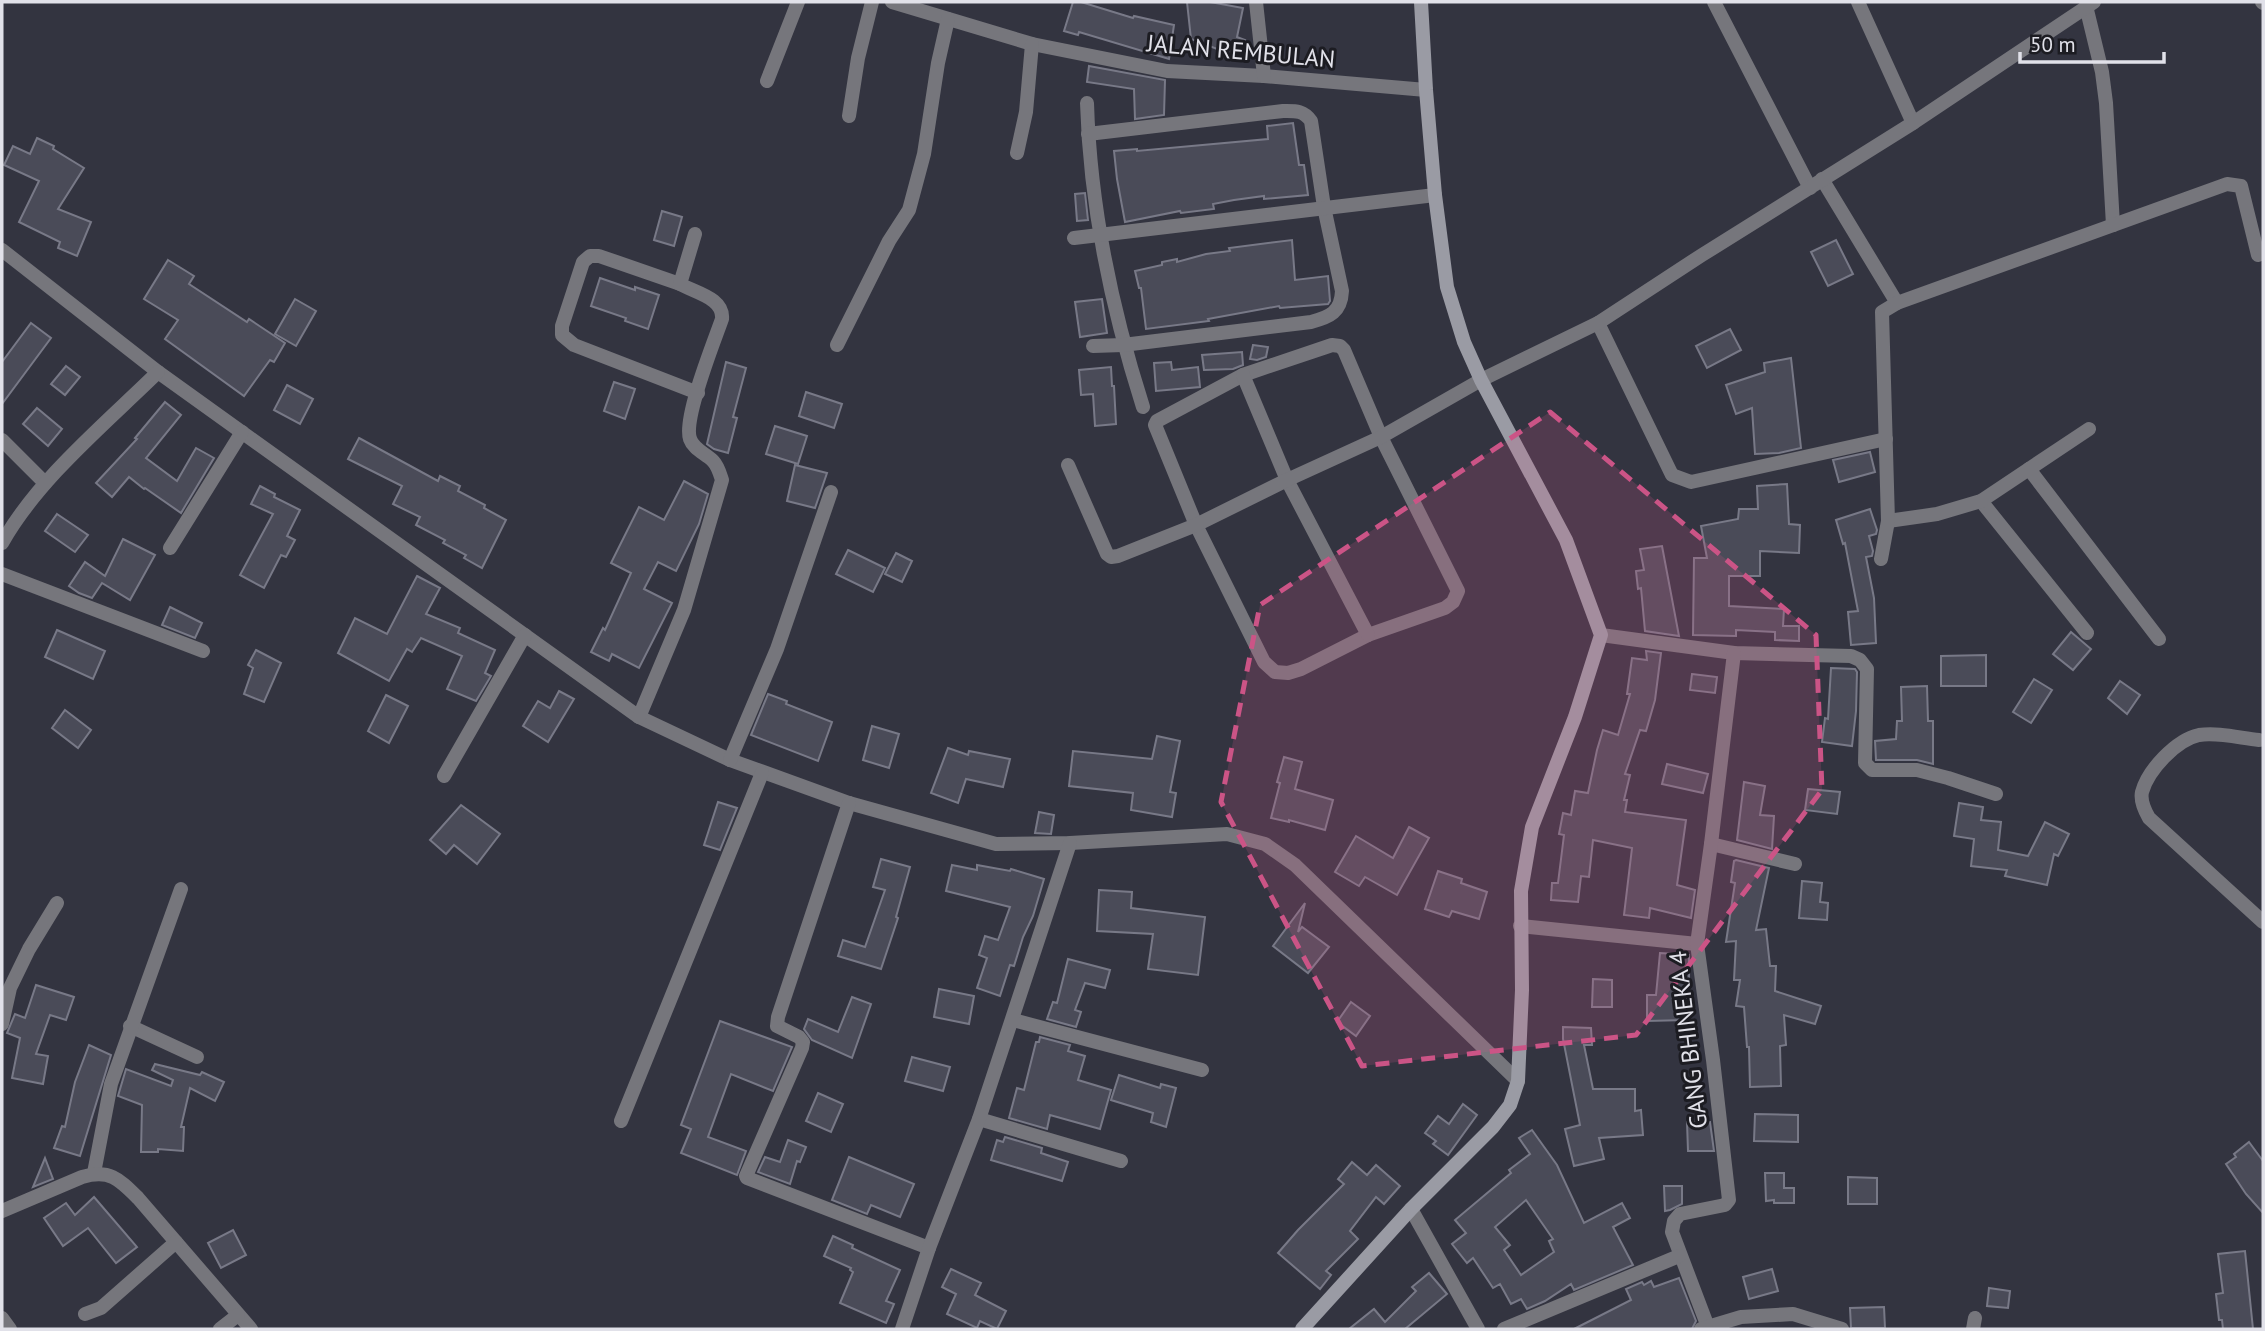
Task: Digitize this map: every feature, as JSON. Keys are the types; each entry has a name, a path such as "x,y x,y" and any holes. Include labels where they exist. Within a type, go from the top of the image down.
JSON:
{"street":[{"path":"767,81 797,2"},
{"path":"849,116 858,58 872,2"},
{"name":"JALAN REMBULAN","path":"892,2 1032,44 1167,71 1264,76 1426,90"},
{"path":"1256,2 1264,76"},
{"path":"1302,1329 1411,1209 1493,1127 1510,1105 1518,1082 1522,990 1521,891 1532,827 1574,717 1601,635 1559,524 1481,380 1464,342 1447,287 1435,195 1421,2"},
{"path":"1714,2 1816,183 1897,303"},
{"path":"1858,2 1913,123"},
{"path":"1068,465 1107,554 1111,556 1118,556 1196,525 1381,437 1481,380 1598,323 1913,123 2090,4 2106,103 2113,225"},
{"path":"837,345 889,241 909,210 923,154 948,19"},
{"path":"1017,153 1026,112 1032,44"},
{"path":"1087,103 1088,134 1101,234 1123,345 1143,407"},
{"path":"1088,134 1297,111 1306,114 1311,121 1324,207 1342,292 1341,303 1335,312 1311,322 1123,345 1093,346"},
{"path":"1881,559 1888,521 1882,312 1897,303 2227,184 2241,186 2258,256"},
{"path":"1074,238 1435,195"},
{"path":"680,284 695,234"},
{"path":"2,250 158,372 639,717 762,773 849,803 996,844 1070,843 1227,834 1265,844 1295,865 1518,1082"},
{"path":"639,717 684,610 721,490 722,480 715,462 695,448 689,431 723,313 715,301 680,284 599,256 590,256 583,262 562,326 562,335 574,345 698,393"},
{"path":"1598,323 1672,475 1691,482 1886,439"},
{"path":"1340,345 1381,437 1458,591 1453,602 1445,608 1368,635 1301,669 1288,673 1275,672 1264,662 1196,525 1155,422 1243,375 1322,348 1340,345"},
{"path":"2,543 6,525 158,372"},
{"path":"1243,375 1287,480 1368,635"},
{"path":"1888,521 1937,514 1980,501 2089,429"},
{"path":"170,548 242,432"},
{"path":"2,440 45,483"},
{"path":"2029,469 2159,639"},
{"path":"730,760 777,649 831,492"},
{"path":"1980,501 2087,634"},
{"path":"2,574 204,651"},
{"path":"444,776 525,635"},
{"path":"1601,635 1734,653 1851,656 1860,660 1867,669 1865,763 1868,767 1872,770 1917,770 1996,793"},
{"name":"GANG BHINEKA 4","path":"1705,1328 1672,1232 1674,1221 1680,1214 1725,1205 1729,1200 1697,944 1734,653"},
{"path":"2259,740 2211,734 2183,741 2169,751 2155,768 2141,793 2143,807 2149,818 2263,922"},
{"path":"621,1121 762,773"},
{"path":"849,803 777,1023 780,1029 799,1037 803,1042 802,1048 746,1176 929,1248"},
{"path":"902,1329 929,1248 979,1119 1070,843"},
{"path":"1711,844 1795,864"},
{"path":"94,1173 111,1084 181,889"},
{"path":"2,1024 10,988 29,949 57,903"},
{"path":"1520,926 1697,944"},
{"path":"1013,1020 1202,1070"},
{"path":"130,1026 197,1058"},
{"path":"979,1119 1121,1161"},
{"path":"2,1211 94,1173 109,1175 122,1181 251,1329"},
{"path":"1411,1209 1478,1329"},
{"path":"85,1314 101,1308 176,1242"},
{"path":"1504,1329 1679,1256"},
{"path":"1705,1328 1741,1317 1793,1314 1842,1329"},
{"path":"220,1329 237,1315"},
{"path":"2,1318 9,1329"}],"highlighted area":[{"path":"1550,412 1816,635 1822,790 1636,1035 1362,1066 1221,802 1260,605"}],"building":[{"path":"1073,2 1133,18 1134,16 1174,25 1169,59 1079,32 1078,35 1064,31"},
{"path":"1187,2 1210,2 1243,8 1237,37 1245,40 1238,57 1191,39"},
{"path":"1089,66 1165,80 1164,115 1135,119 1134,89 1087,82"},
{"path":"1293,123 1299,165 1304,165 1308,195 1234,200 1213,204 1214,209 1180,211 1125,222 1114,151 1268,139 1267,126"},
{"path":"37,138 54,146 53,149 84,168 58,209 91,222 77,256 58,248 60,242 19,222 39,181 4,165 13,146 30,154"},
{"path":"1085,193 1088,220 1077,221 1075,194"},
{"path":"662,211 682,217 674,246 654,240"},
{"path":"1292,240 1295,280 1328,276 1328,304 1279,306 1208,319 1209,321 1146,329 1141,288 1135,271 1162,265 1162,262 1177,259 1177,262 1230,251 1229,248"},
{"path":"1836,240 1853,274 1828,286 1811,252"},
{"path":"168,260 194,276 189,284 285,343 274,362 270,360 244,396 165,339 178,320 144,299"},
{"path":"600,278 659,295 648,329 591,306"},
{"path":"295,299 316,311 296,346 275,334"},
{"path":"1102,299 1107,333 1080,337 1075,302"},
{"path":"31,323 51,338 2,404 2,362"},
{"path":"1730,329 1741,350 1707,368 1696,346"},
{"path":"1253,345 1268,347 1266,357 1250,359"},
{"path":"1242,352 1243,365 1233,369 1204,370 1202,355"},
{"path":"1791,358 1801,448 1779,453 1755,454 1752,408 1736,414 1726,385 1765,372 1764,363"},
{"path":"726,362 746,368 733,417 737,418 728,453 707,444"},
{"path":"1171,362 1172,370 1198,367 1200,387 1156,391 1154,363"},
{"path":"66,366 80,377 65,395 51,384"},
{"path":"1111,367 1116,424 1095,426 1093,394 1081,395 1079,370"},
{"path":"614,382 635,389 625,419 604,411"},
{"path":"287,385 313,399 300,424 274,410"},
{"path":"806,392 842,404 834,428 799,416"},
{"path":"165,402 181,415 146,458 177,481 196,448 214,458 181,513 129,477 112,497 96,483 137,439 135,438"},
{"path":"37,408 62,429 48,446 23,424"},
{"path":"775,426 807,436 798,464 766,454"},
{"path":"359,438 438,481 440,476 460,486 458,491 506,520 482,568 464,558 466,555 443,543 445,540 416,525 420,517 393,504 402,486 348,459"},
{"path":"1870,452 1875,472 1839,482 1833,460"},
{"path":"795,465 827,473 815,508 787,501"},
{"path":"684,481 708,494 699,524 676,571 658,562 644,589 672,603 639,668 612,654 609,661 591,652 603,628 605,630 631,573 611,563 639,507 664,520"},
{"path":"1787,484 1789,524 1800,525 1799,553 1760,551 1760,576 1729,576 1729,606 1784,609 1783,626 1799,626 1799,641 1775,640 1775,632 1736,630 1736,636 1693,635 1694,558 1707,558 1701,526 1738,519 1739,509 1758,509 1757,486"},
{"path":"260,486 275,494 274,497 300,510 287,536 295,540 286,557 281,555 264,588 240,575 273,514 251,504"},
{"path":"1870,509 1877,530 1876,534 1869,536 1872,556 1866,557 1874,598 1876,643 1851,645 1848,612 1858,611 1845,543 1843,544 1836,520"},
{"path":"57,514 88,535 75,552 45,531"},
{"path":"123,539 155,555 130,600 102,583 92,598 69,586 85,562 105,576"},
{"path":"1662,546 1679,636 1645,631 1641,588 1638,589 1636,571 1644,570 1640,549"},
{"path":"848,550 885,568 873,592 836,574"},
{"path":"896,553 912,561 902,582 885,574"},
{"path":"417,576 440,588 426,614 460,628 458,633 495,650 485,673 491,676 476,701 447,689 462,656 421,638 412,652 407,649 389,681 338,653 355,618 387,634"},
{"path":"170,607 202,623 195,638 162,625"},
{"path":"57,630 105,651 93,679 45,657"},
{"path":"2071,632 2091,649 2073,670 2053,654"},
{"path":"256,650 281,663 264,702 244,694 253,668 248,665"},
{"path":"1646,651 1661,653 1655,700 1646,731 1640,730 1625,774 1630,775 1624,800 1627,800 1625,812 1686,820 1677,885 1695,890 1691,918 1650,908 1649,918 1624,915 1632,848 1593,840 1589,877 1581,876 1578,902 1551,900 1552,883 1558,883 1564,835 1559,834 1563,813 1571,815 1575,791 1588,793 1603,730 1618,735 1630,694 1627,694 1632,658 1647,660"},
{"path":"1986,655 1986,686 1941,686 1941,656"},
{"path":"1831,668 1855,669 1857,672 1852,746 1822,742 1825,718 1828,719"},
{"path":"1692,674 1717,677 1715,693 1690,690"},
{"path":"2034,679 2052,690 2031,723 2013,712"},
{"path":"2120,681 2140,695 2127,714 2108,698"},
{"path":"1927,686 1928,721 1933,721 1933,764 1917,760 1876,760 1875,741 1896,739 1897,721 1902,721 1901,687"},
{"path":"559,691 574,699 548,742 523,726 538,701 550,708"},
{"path":"768,694 832,722 818,761 751,735"},
{"path":"386,695 408,706 389,743 368,731"},
{"path":"65,710 91,730 78,748 52,728"},
{"path":"872,726 899,734 889,768 863,760"},
{"path":"1157,736 1180,741 1170,792 1176,793 1172,817 1131,810 1133,793 1069,786 1073,751 1152,759"},
{"path":"948,748 968,755 969,751 1010,759 1003,787 966,779 958,803 931,793"},
{"path":"1284,757 1302,762 1295,789 1333,800 1325,830 1271,818"},
{"path":"1667,764 1708,774 1703,793 1662,784"},
{"path":"1744,782 1765,786 1760,815 1774,816 1772,849 1737,840"},
{"path":"1808,789 1840,792 1837,814 1805,810"},
{"path":"718,802 737,808 720,850 704,845"},
{"path":"1959,803 1983,807 1981,820 2001,822 1998,850 2028,856 2045,822 2069,834 2058,856 2054,854 2047,885 2005,876 2007,870 1971,866 1974,839 1954,836"},
{"path":"461,805 500,834 477,864 454,845 446,854 430,840"},
{"path":"1039,812 1054,815 1051,834 1035,833"},
{"path":"1409,827 1429,838 1397,895 1365,877 1359,886 1335,872 1356,836 1393,858"},
{"path":"881,859 910,867 896,917 898,918 881,969 838,956 843,940 865,947 885,890 873,887"},
{"path":"1736,860 1769,868 1756,930 1766,929 1770,966 1776,966 1775,991 1821,1006 1815,1024 1784,1015 1786,1045 1780,1046 1781,1086 1750,1087 1744,1007 1736,1006 1740,980 1734,980 1736,941 1726,942 1735,883 1731,882"},
{"path":"952,865 977,870 977,865 1010,871 1011,869 1044,879 1033,916 1014,966 1010,965 1000,996 977,988 987,958 979,955 985,936 998,940 1010,907 946,891"},
{"path":"1438,871 1462,879 1461,883 1487,892 1479,919 1452,911 1449,917 1425,909"},
{"path":"1802,881 1822,883 1820,902 1828,903 1827,920 1799,918"},
{"path":"1099,890 1132,892 1131,908 1205,917 1198,975 1148,969 1153,934 1097,931"},
{"path":"1305,903 1298,932 1302,927 1329,947 1308,973 1273,946"},
{"path":"1660,953 1689,955 1686,1020 1647,1021 1647,995 1656,995"},
{"path":"1068,959 1110,970 1105,988 1085,983 1075,1010 1081,1012 1076,1027 1047,1019 1053,1002 1057,1003"},
{"path":"1593,979 1612,980 1612,1007 1592,1007"},
{"path":"36,985 74,997 66,1020 50,1015 36,1054 48,1056 43,1084 12,1078 20,1038 7,1033 15,1014 25,1018"},
{"path":"939,989 974,996 969,1024 934,1017"},
{"path":"852,997 871,1004 852,1058 812,1040 804,1029 808,1019 838,1032"},
{"path":"1351,1002 1370,1016 1356,1036 1337,1022"},
{"path":"720,1021 792,1047 773,1091 731,1074 708,1137 746,1151 737,1175 681,1153 691,1129 681,1125"},
{"path":"1563,1027 1591,1028 1592,1045 1584,1045 1593,1089 1635,1089 1635,1111 1641,1110 1643,1135 1599,1138 1604,1159 1574,1166 1565,1129 1580,1125"},
{"path":"1040,1037 1070,1045 1068,1051 1085,1056 1078,1080 1111,1090 1100,1129 1050,1115 1047,1129 1009,1118 1017,1088 1024,1090 1036,1042 1039,1042"},
{"path":"89,1045 111,1055 80,1156 54,1148 62,1126 65,1127 75,1082"},
{"path":"912,1057 950,1067 943,1091 905,1081"},
{"path":"155,1064 200,1075 202,1072 224,1082 215,1101 190,1088 181,1127 184,1127 183,1151 158,1149 158,1152 141,1152 142,1105 118,1096 126,1069 171,1086 173,1080 152,1070"},
{"path":"1119,1075 1160,1088 1161,1084 1176,1088 1166,1127 1151,1122 1153,1113 1111,1100"},
{"path":"818,1093 843,1104 831,1132 806,1121"},
{"path":"1463,1104 1477,1115 1448,1155 1433,1144 1436,1141 1425,1133 1438,1116 1449,1124"},
{"path":"1755,1114 1798,1115 1798,1142 1754,1141"},
{"path":"1687,1122 1710,1122 1714,1151 1688,1151"},
{"path":"1532,1130 1557,1165 1584,1223 1622,1203 1630,1218 1613,1227 1633,1265 1574,1290 1571,1284 1527,1309 1521,1299 1511,1304 1500,1284 1493,1288 1473,1258 1467,1263 1452,1244 1466,1233 1455,1220 1530,1154 1519,1138","holes":["1526,1200 1553,1239 1549,1241 1554,1252 1521,1275 1504,1250 1510,1245 1495,1227"]},
{"path":"1005,1137 1042,1148 1041,1153 1068,1162 1062,1181 991,1160 997,1140 1003,1142"},
{"path":"788,1140 806,1147 800,1162 797,1161 790,1184 758,1172 765,1157 780,1162"},
{"path":"2249,1142 2263,1161 2263,1213 2246,1194 2226,1164"},
{"path":"849,1157 914,1184 900,1217 871,1205 867,1214 832,1200"},
{"path":"45,1158 53,1179 33,1187"},
{"path":"1352,1162 1367,1175 1376,1165 1400,1186 1384,1204 1376,1197 1350,1231 1358,1239 1326,1271 1331,1275 1320,1289 1278,1253 1344,1184 1338,1179"},
{"path":"1765,1173 1784,1173 1784,1188 1794,1188 1794,1203 1766,1201"},
{"path":"1848,1177 1877,1178 1877,1204 1848,1204"},
{"path":"1664,1186 1682,1186 1682,1204 1665,1211"},
{"path":"94,1197 137,1247 116,1263 88,1228 63,1246 44,1218 66,1203 75,1215"},
{"path":"233,1230 246,1255 221,1268 208,1243"},
{"path":"833,1236 853,1245 852,1248 900,1270 886,1301 894,1304 886,1323 840,1303 853,1272 851,1268 824,1256"},
{"path":"2245,1251 2253,1329 2223,1329 2222,1320 2219,1320 2216,1294 2223,1293 2218,1254"},
{"path":"951,1269 981,1283 975,1295 1006,1311 997,1329 980,1321 977,1328 947,1314 956,1294 942,1287"},
{"path":"1772,1269 1778,1291 1749,1299 1743,1277"},
{"path":"1429,1273 1447,1294 1405,1329 1349,1329 1374,1309 1385,1322 1416,1291 1412,1287"},
{"path":"1679,1278 1696,1321 1692,1329 1574,1329 1631,1300 1626,1289 1651,1281 1654,1287"},
{"path":"1989,1288 2010,1291 2008,1308 1987,1306"},
{"path":"1884,1307 1885,1328 1851,1328 1850,1308"}]}
